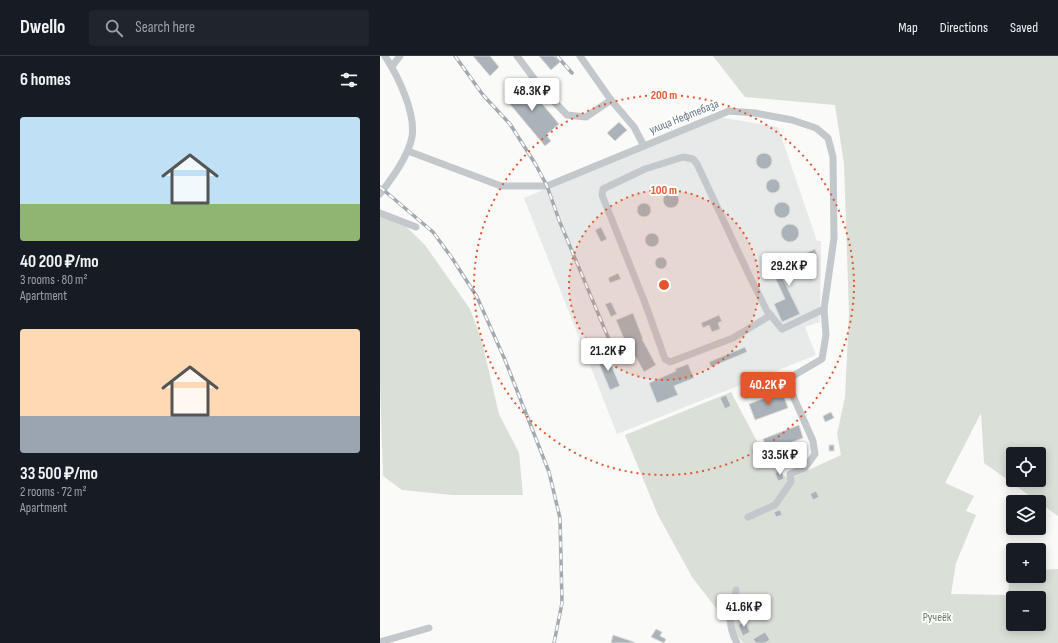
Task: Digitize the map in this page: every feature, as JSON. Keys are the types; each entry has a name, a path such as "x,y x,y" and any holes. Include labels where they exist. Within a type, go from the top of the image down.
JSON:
{"street":[{"path":"380,194 408,151 412,137 412,116 392,66 386,56"},
{"path":"392,66 400,56"},
{"path":"517,56 541,88 567,115 586,117 611,100"},
{"path":"580,56 611,100 634,127 644,146"},
{"name":"улица Нефтебаза","path":"408,151 501,186 547,186 729,111 755,113 792,120 816,128 828,138 833,157 834,238 824,309 826,335 822,359 786,380"},
{"path":"771,315 733,338 670,362 665,359 645,303 602,195 603,189 645,169 683,157 693,159 697,164 750,277 771,315 782,329 824,309"},
{"path":"380,213 416,228"},
{"path":"746,395 757,386 786,380 813,441 815,454 805,468 790,474 791,482 775,505 748,517"},
{"path":"736,590 730,617 730,630 737,643"},
{"path":"380,642 429,628"}],"shaded area":[{"path":"719,117 778,127 817,241 821,241 820,322 805,327 816,355 617,434 524,198"}],"green space":[{"name":"Ручеёк","path":"713,56 1058,56 1058,516 1046,507 1046,495 1029,495 1018,487 1046,487 1046,447 1006,447 1006,479 984,463 981,413 945,483 974,496 966,511 976,515 956,563 951,594 1006,595 1006,631 1046,631 1046,591 1008,591 1009,583 1046,583 1046,570 1058,569 1058,643 743,643 692,577 658,515 625,435 731,392 769,464 789,479 841,455 837,434 845,397 849,313 844,164 835,105 745,97"},
{"path":"380,211 396,217 425,245 470,309 481,338 499,414 519,453 523,495 452,495 402,490 383,476 380,383"}],"building":[{"path":"473,56 490,56 499,67 490,76"},
{"path":"539,56 554,56 560,62 551,70"},
{"path":"523,81 559,124 546,135 551,141 545,146 504,97"},
{"path":"619,122 627,130 615,141 607,133"},
{"path":"764,153 771,158 772,161 767,168 764,169 757,164 756,161 761,154"},
{"path":"773,179 778,181 780,186 778,191 773,193 768,191 766,186 768,181"},
{"path":"671,192 678,197 679,200 674,207 671,208 664,203 663,200 668,193"},
{"path":"782,202 789,207 790,210 785,217 782,218 775,213 774,210 779,203"},
{"path":"644,203 649,205 651,210 649,215 644,217 639,215 637,210 639,205"},
{"path":"790,224 796,227 799,233 796,239 790,242 784,239 781,233 784,227"},
{"path":"601,227 607,239 601,242 595,230"},
{"path":"652,233 657,235 659,240 657,245 652,247 647,245 645,240 647,235"},
{"path":"815,249 817,255 780,273 800,314 782,322 774,304 785,299 771,269"},
{"path":"659,257 663,257 667,263 663,269 659,269 655,265 655,261"},
{"path":"618,273 621,279 610,283 608,278"},
{"path":"611,302 617,314 611,317 605,304"},
{"path":"633,313 642,339 656,365 644,372 629,345 627,346 616,320"},
{"path":"719,315 722,321 718,323 720,329 712,332 709,325 703,328 701,323"},
{"path":"745,347 747,352 711,367 709,362"},
{"path":"607,355 620,386 610,390 597,359"},
{"path":"688,364 694,378 674,386 678,395 657,403 649,383"},
{"path":"782,392 788,408 755,420 749,404"},
{"path":"726,395 731,406 725,409 720,398"},
{"path":"831,412 834,418 825,422 823,416"},
{"path":"799,425 803,438 768,451 763,439"},
{"path":"829,445 834,445 834,451 829,451"},
{"path":"781,470 784,479 778,481 775,473"},
{"path":"816,491 819,497 813,500 810,494"},
{"path":"780,510 782,515 776,517 774,512"},
{"path":"745,621 750,632 743,636 738,625"},
{"path":"656,629 662,632 660,636 666,639 664,643 651,637"},
{"path":"765,632 770,640 765,643 756,643 753,639"},
{"path":"613,635 634,642 634,643 611,643"}],"railway":[{"path":"455,56 483,95 510,124 536,165 547,186 559,220 618,361"},
{"path":"557,56 572,73"},
{"path":"380,187 433,232 477,297 505,360 549,472 560,518 562,603 554,643"}]}
